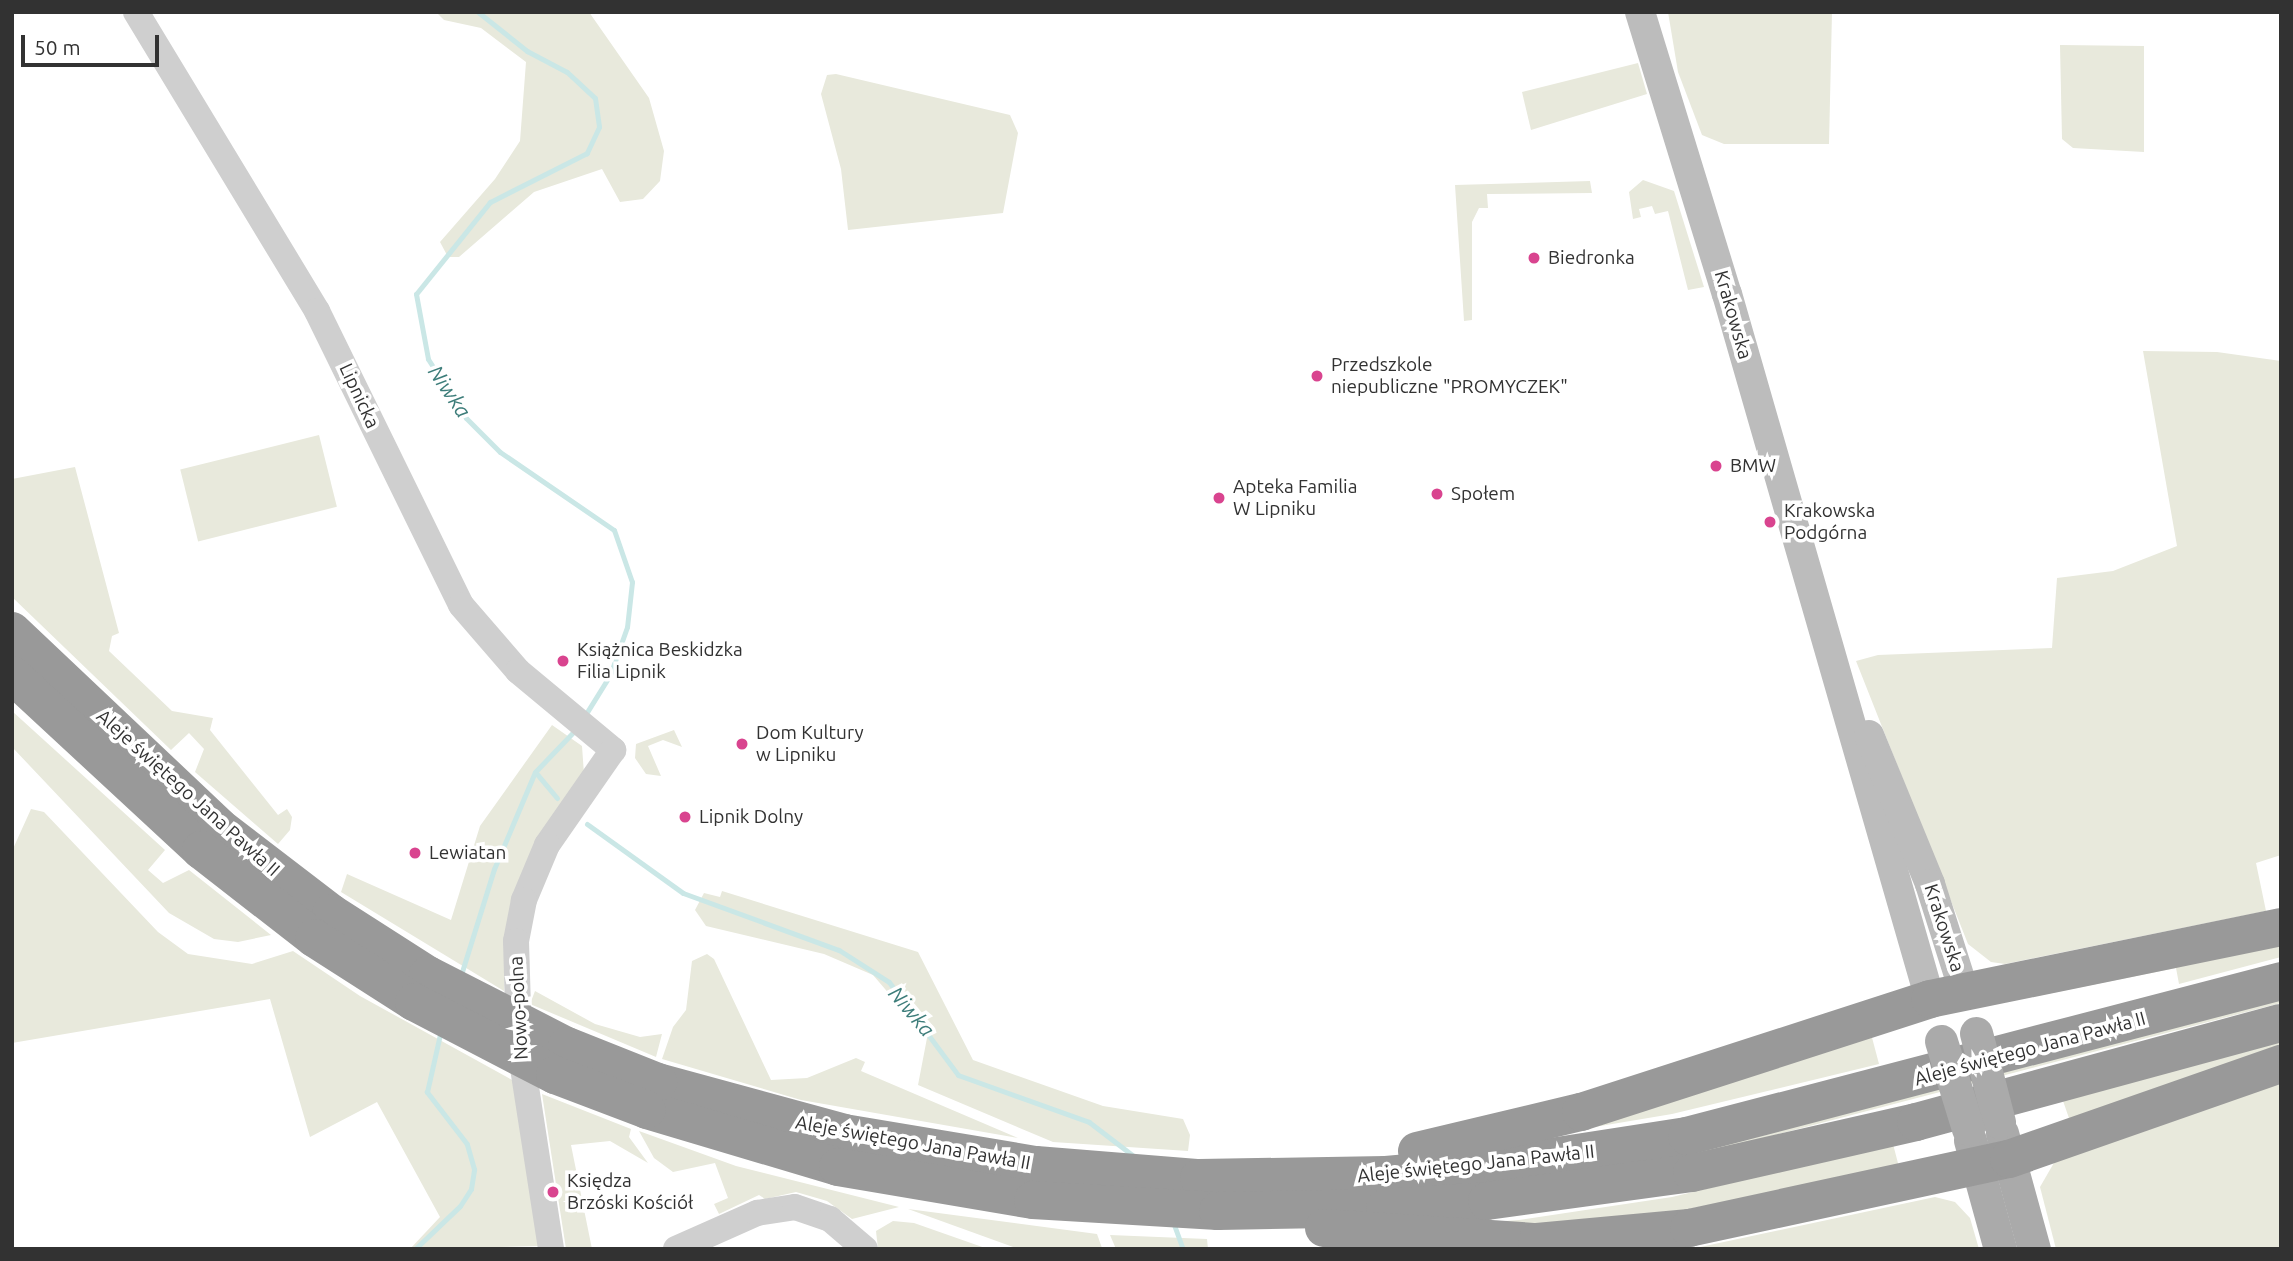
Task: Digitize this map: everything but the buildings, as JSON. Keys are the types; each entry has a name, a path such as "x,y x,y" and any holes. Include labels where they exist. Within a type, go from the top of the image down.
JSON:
{"highway":[{"name":"Aleje świętego Jana Pawła II","path":"12,631 210,838 314,939 414,1002 600,1093 712,1134 838,1167 1033,1200 1487,1201 1692,1173 1916,1122 2281,1023"},
{"name":"Aleje świętego Jana Pawła II","path":"12,675 210,838"},
{"path":"1259,1179 1528,1128 1947,995 2281,927"},
{"name":"Aleje świętego Jana Pawła II","path":"1204,1200 1259,1179 1499,1165 1687,1136 2281,981"},
{"path":"1204,1200 1404,1238 1587,1240 1689,1228 1992,1163 2281,1064"}],"main road":[{"name":"Krakowska","path":"1640,12 1819,620 1917,850 1947,995 1941,1041 1983,1126"},
{"name":"Krakowska","path":"1947,995 1976,1033 1983,1126 1992,1163 2000,1249"},
{"name":"Krakowska","path":"1992,1163 2034,1249"}],"street":[{"name":"Lipnicka","path":"136,12 317,311 446,582 487,639 571,717 604,743"},
{"name":"Nowo-polna","path":"551,1249 519,1042 516,941 524,900 547,845 604,743"},
{"path":"676,1249 757,1213 780,1208 813,1211 865,1249"}],"shaded area":[{"path":"436,12 589,12 649,98 664,151 660,181 643,199 620,202 602,169 534,192 459,257 448,257 440,242 495,179 520,141 526,62 481,28 444,20"},
{"path":"1668,12 1832,12 1829,144 1724,144 1702,135 1678,72"},
{"path":"2060,45 2144,46 2144,152 2073,148 2062,139"},
{"path":"1638,63 1647,94 1531,130 1522,92"},
{"path":"836,74 1010,115 1018,133 1003,213 848,230 841,169 821,94 827,75"},
{"path":"1643,180 1674,191 1704,287 1688,290 1668,211 1655,214 1652,206 1639,209 1641,217 1633,219 1629,192"},
{"path":"1590,181 1592,193 1487,194 1488,208 1479,208 1472,222 1472,320 1464,321 1455,185"},
{"path":"2143,351 2217,352 2281,361 2281,855 2256,863 2266,911 2005,964 1991,962 1968,944 1856,661 1878,655 2052,648 2057,578 2113,571 2177,546"},
{"path":"319,435 337,507 198,541 180,470"},
{"path":"75,467 119,633 112,636 109,651 172,711 213,718 210,730 278,815 287,809 292,817 290,830 278,844 195,772 204,749 189,733 171,750 12,597 12,479"},
{"path":"12,711 165,850 148,870 163,883 189,870 271,935 238,942 214,939 169,913 12,747"},
{"path":"552,725 582,746 584,774 507,929 504,991 341,892 347,874 451,920 480,826"},
{"path":"674,730 682,747 663,740 648,746 661,776 646,774 635,758 636,744"},
{"path":"31,809 44,812 158,932 188,954 252,964 293,951 360,996 514,1081 539,1246 410,1249 440,1217 377,1102 310,1137 270,999 12,1043 12,851"},
{"path":"722,891 918,952 973,1060 1103,1106 1183,1119 1190,1135 1188,1151 1053,1142 918,1085 927,1038 873,975 824,954 706,926 695,910 704,893 720,897"},
{"path":"2281,938 2281,957 2179,984 2176,968 2017,1000"},
{"path":"707,954 714,959 771,1080 807,1078 856,1058 865,1062 861,1071 1018,1138 801,1100 662,1059 673,1027 686,1010 692,961"},
{"path":"535,991 595,1024 640,1037 662,1034 656,1057 530,1004"},
{"path":"2281,994 2281,1003 1691,1157 1349,1190"},
{"path":"1870,1030 1879,1064 1672,1114 1529,1138"},
{"path":"2281,1036 2281,1054 2070,1121 2062,1098"},
{"path":"2281,1081 2281,1249 2056,1249 2040,1187 2055,1161"},
{"path":"542,1094 631,1129 629,1137 648,1163 610,1141 571,1145 592,1249 566,1249"},
{"path":"639,1131 736,1166 899,1207 852,1219 827,1201 796,1192 765,1199 759,1195 719,1214 714,1204 728,1198 715,1163 673,1172 654,1158"},
{"path":"1893,1144 1899,1167 1608,1225 1432,1226 1519,1220 1672,1197"},
{"path":"1935,1197 1955,1202 1970,1218 1979,1249 1691,1249"},
{"path":"908,1209 1097,1234 1102,1248 1019,1249"},
{"path":"893,1221 914,1223 988,1249 878,1249 876,1231"},
{"path":"1110,1235 1207,1239 1208,1249 1116,1249"}],"waterway":[{"name":"Niwka","path":"478,12 527,51 567,72 595,98 599,127 587,153 490,202 416,294 428,359 466,418 500,452 614,530 632,582 627,627 610,675 584,717"},
{"name":"Niwka","path":"557,798 535,772 577,728"},
{"name":"Niwka","path":"460,978 494,869 535,772"},
{"name":"Niwka","path":"587,824 683,893 839,950 889,982 958,1075 1089,1122 1135,1157"},
{"name":"Niwka","path":"415,1249 460,1206 471,1189 474,1169 467,1144 427,1092 441,1030"},
{"name":"Niwka","path":"1173,1222 1183,1249"}],"place":[{"name":"Biedronka","path":"1534,258"},
{"name":"Przedszkole niepubliczne \"PROMYCZEK\"","path":"1317,376"},
{"name":"BMW","path":"1716,466"},
{"name":"Społem","path":"1437,494"},
{"name":"Apteka Familia W Lipniku","path":"1219,498"},
{"name":"Krakowska Podgórna","path":"1770,522"},
{"name":"Książnica Beskidzka Filia Lipnik","path":"563,661"},
{"name":"Dom Kultury w Lipniku","path":"742,744"},
{"name":"Lipnik Dolny","path":"685,817"},
{"name":"Lewiatan","path":"415,853"},
{"name":"Księdza Brzóski Kościół","path":"553,1192"}]}
